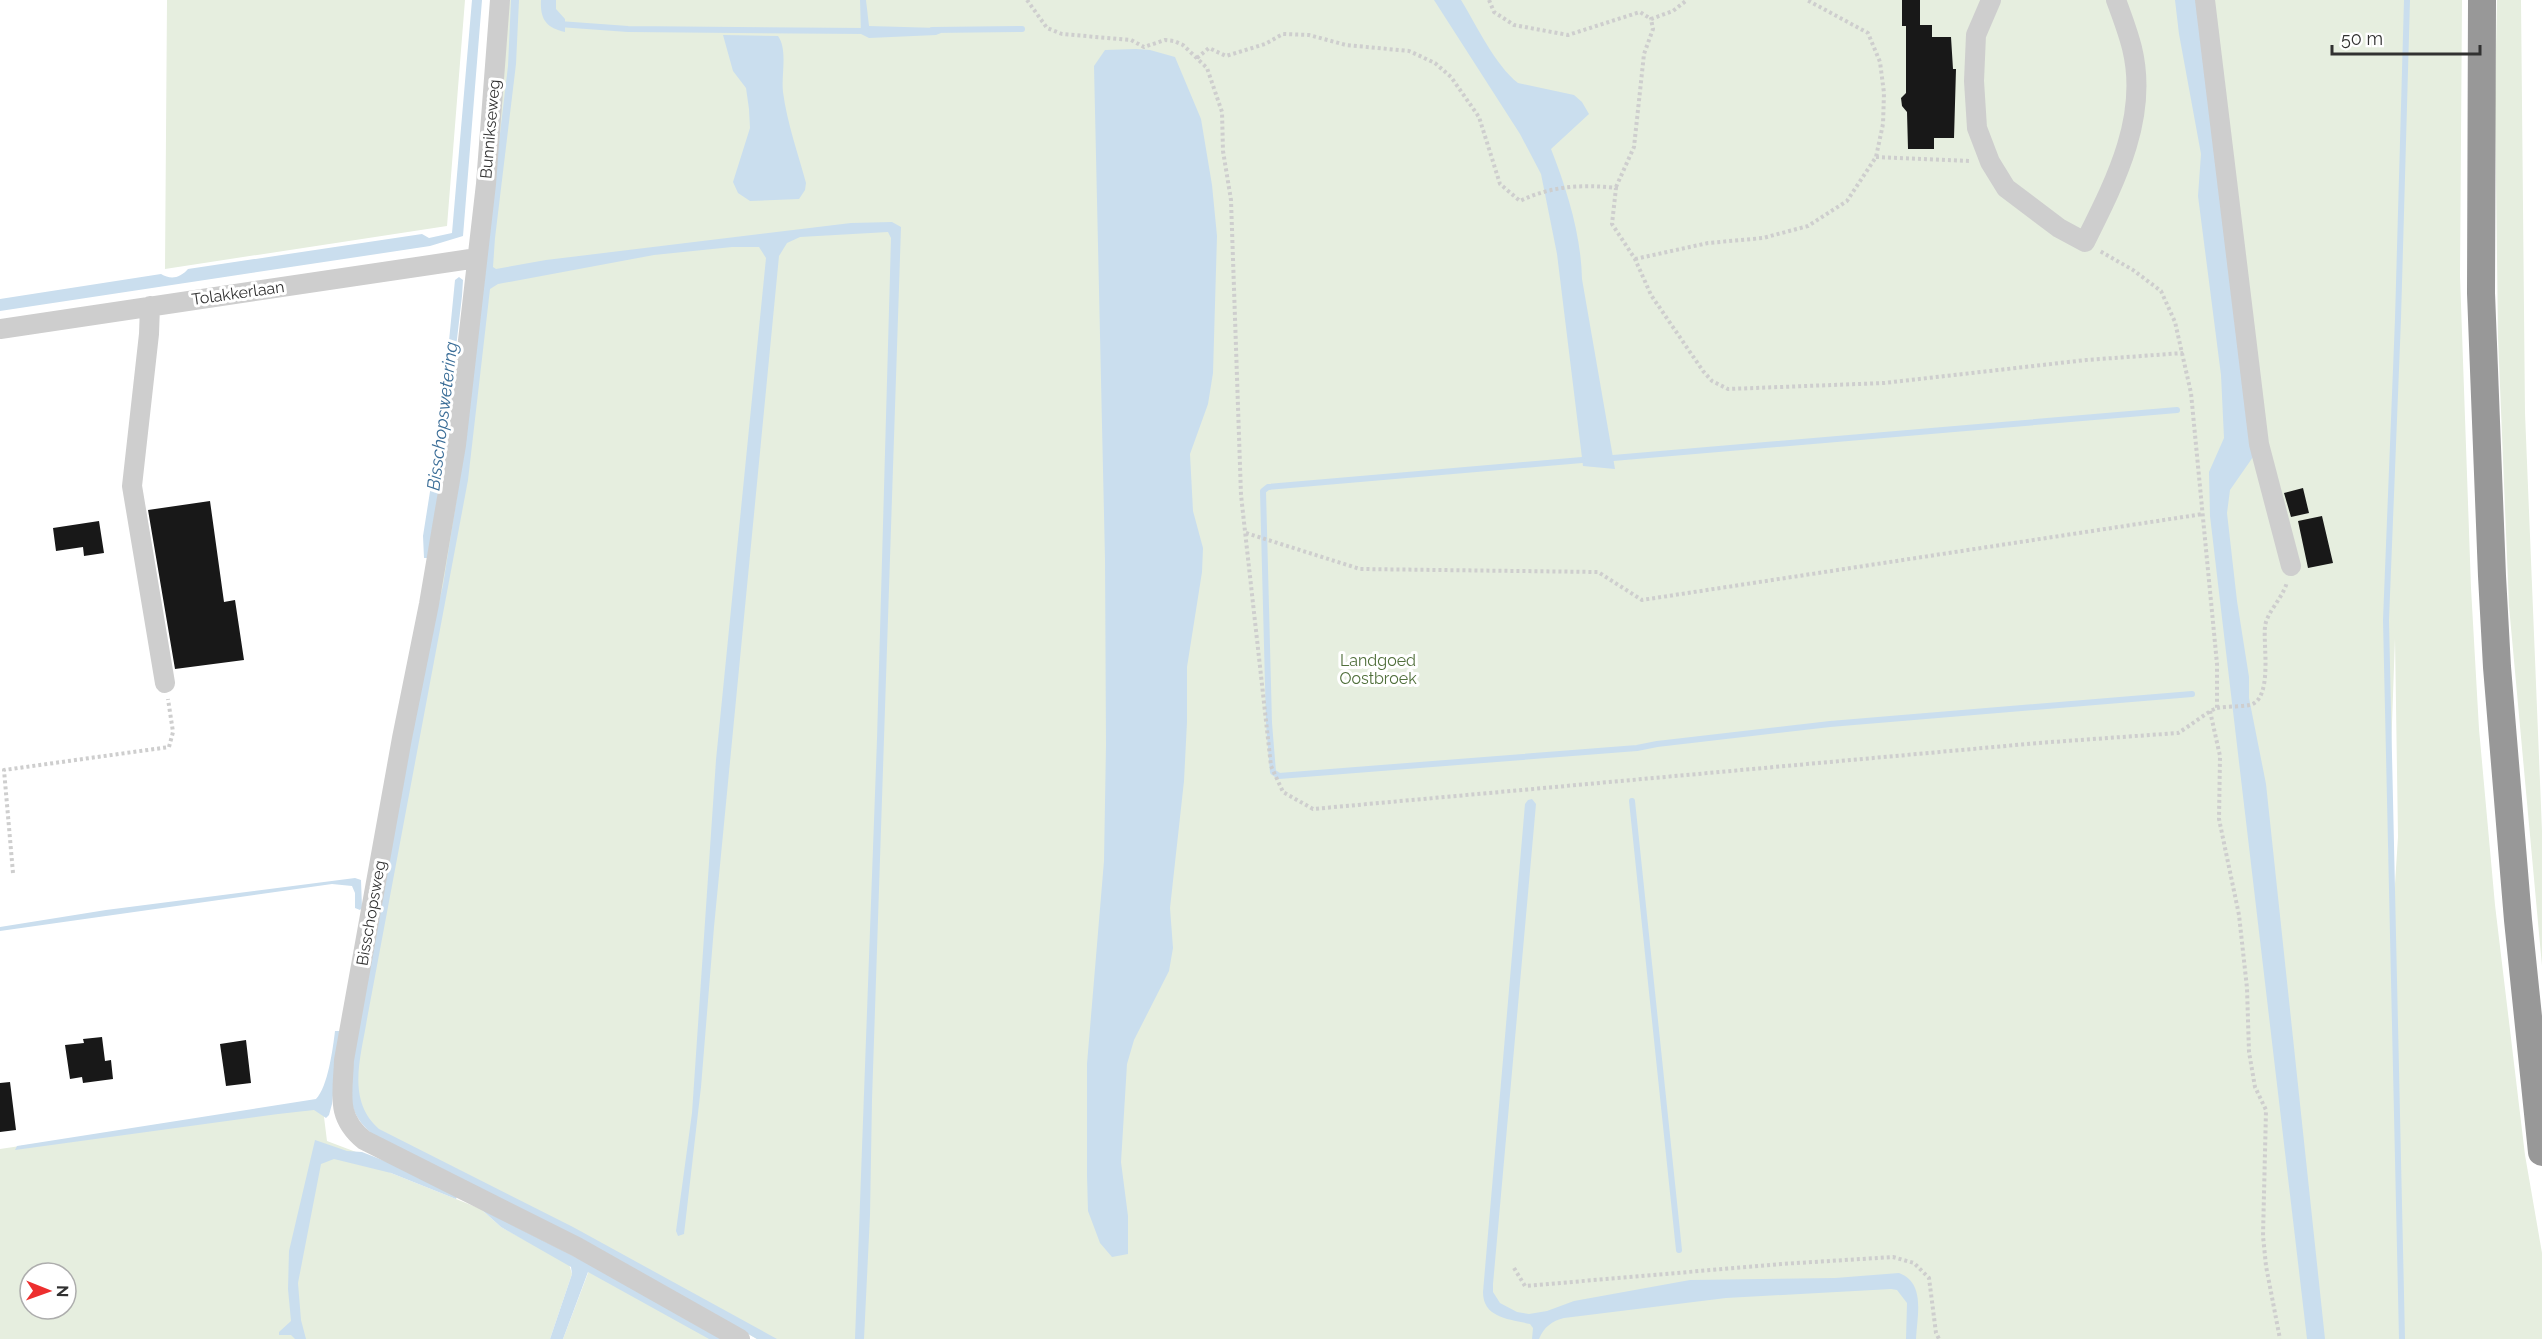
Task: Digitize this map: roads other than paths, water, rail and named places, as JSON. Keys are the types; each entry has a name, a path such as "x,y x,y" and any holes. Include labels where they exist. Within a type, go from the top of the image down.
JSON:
{"highway":[{"path":"2482,0 2481,293 2493,587 2518,920 2537,1122 2542,1152"}],"street":[{"name":"Bunnikseweg","path":"477,258 495,81 500,0"},
{"path":"1991,0 1976,35 1974,81 1977,128 1990,162 2006,188 2059,228 2085,242 2116,177 2131,136 2137,84 2132,50 2116,0"},
{"path":"2205,0 2259,444 2291,566"},
{"name":"Tolakkerlaan","path":"0,329 477,258"},
{"name":"Bisschopsweg","path":"477,258 456,445 444,522 344,1060 343,1113 351,1129 364,1140 534,1224 740,1339"},
{"path":"150,306 132,486 165,684"}],"water":[{"path":"472,0 482,0 463,236 430,246 0,311 0,299 161,274 175,277 188,269 422,234 429,238 452,233"},
{"path":"511,0 519,0 516,64 495,238 493,267 496,269 546,260 851,223 892,222 901,227 870,1215 864,1339 855,1339 877,739 891,238 888,232 800,237 787,243 779,256 714,927 701,1087 684,1234 678,1236 676,1231 692,1113 716,760 766,258 759,247 732,247 654,255 498,284 490,289 468,480 359,1063 359,1091 362,1105 369,1118 379,1129 573,1227 777,1339 757,1339 663,1285 374,1136 359,1120 351,1099 351,1069 424,669 443,585 457,496 508,66"},
{"path":"541,0 556,0 556,9 565,19 565,32 553,28 546,22 543,17"},
{"path":"860,0 866,0 869,26 939,28 941,33 869,38 861,34"},
{"path":"1434,0 1461,0 1494,56 1518,83 1574,95 1582,102 1589,114 1551,149 1568,196 1576,229 1582,279 1615,469 1583,466 1557,254 1541,174 1520,134"},
{"path":"2175,0 2199,0 2253,457 2230,490 2227,513 2249,677 2249,698 2266,784 2325,1339 2307,1339 2210,516 2209,472 2224,438 2221,375 2198,196 2201,154"},
{"path":"723,35 778,36 781,42 785,104 806,183 805,190 799,199 750,201 738,193 733,182 750,128 749,109 746,88 733,71"},
{"path":"1105,50 1150,50 1175,57 1201,119 1212,185 1217,236 1213,373 1208,404 1190,454 1193,511 1203,548 1202,572 1187,667 1184,781 1170,908 1173,948 1169,971 1134,1040 1127,1064 1121,1162 1128,1216 1128,1254 1112,1257 1100,1243 1088,1211 1087,1176 1087,1064 1104,861 1106,745 1105,559 1094,66"},
{"name":"Bisschopswetering","path":"459,277 463,280 462,296 440,485 428,558 424,558 423,536 441,422 455,280"},
{"path":"1532,799 1536,804 1493,1284 1493,1292 1500,1303 1517,1312 1529,1314 1547,1311 1574,1301 1690,1280 1835,1278 1899,1273 1908,1278 1917,1292 1916,1339 1906,1339 1907,1303 1897,1290 1891,1289 1726,1298 1564,1318 1549,1325 1539,1339 1532,1339 1533,1328 1530,1324 1506,1319 1487,1307 1483,1292 1525,804"},
{"path":"355,878 361,880 362,908 360,910 355,908 355,893 352,886 332,884 0,931 0,927 106,910"},
{"path":"335,1031 340,1031 332,1104 326,1118 314,1110 15,1150 17,1146 316,1099 327,1077"},
{"path":"315,1140 347,1151 362,1152 390,1163 457,1197 456,1199 391,1173 334,1159 321,1164 298,1283 301,1320 306,1339 295,1339 291,1335 279,1335 279,1332 291,1321 288,1289 289,1251"},
{"path":"481,1209 591,1265 721,1339 709,1339 588,1272 563,1339 550,1339 572,1274 571,1267 501,1227"}],"waterway":[{"path":"2402,1339 2386,620 2398,319 2407,0"},
{"path":"559,24 628,29 866,31"},
{"path":"932,30 1022,29"},
{"path":"1613,458 2177,410"},
{"path":"1582,460 1268,487 1263,491 1269,723 1273,772 1279,776 1637,748 1830,724 2192,694"},
{"path":"1632,801 1679,1250"}],"park label":[{"name":"Landgoed Oostbroek","path":"1378,669"}]}
